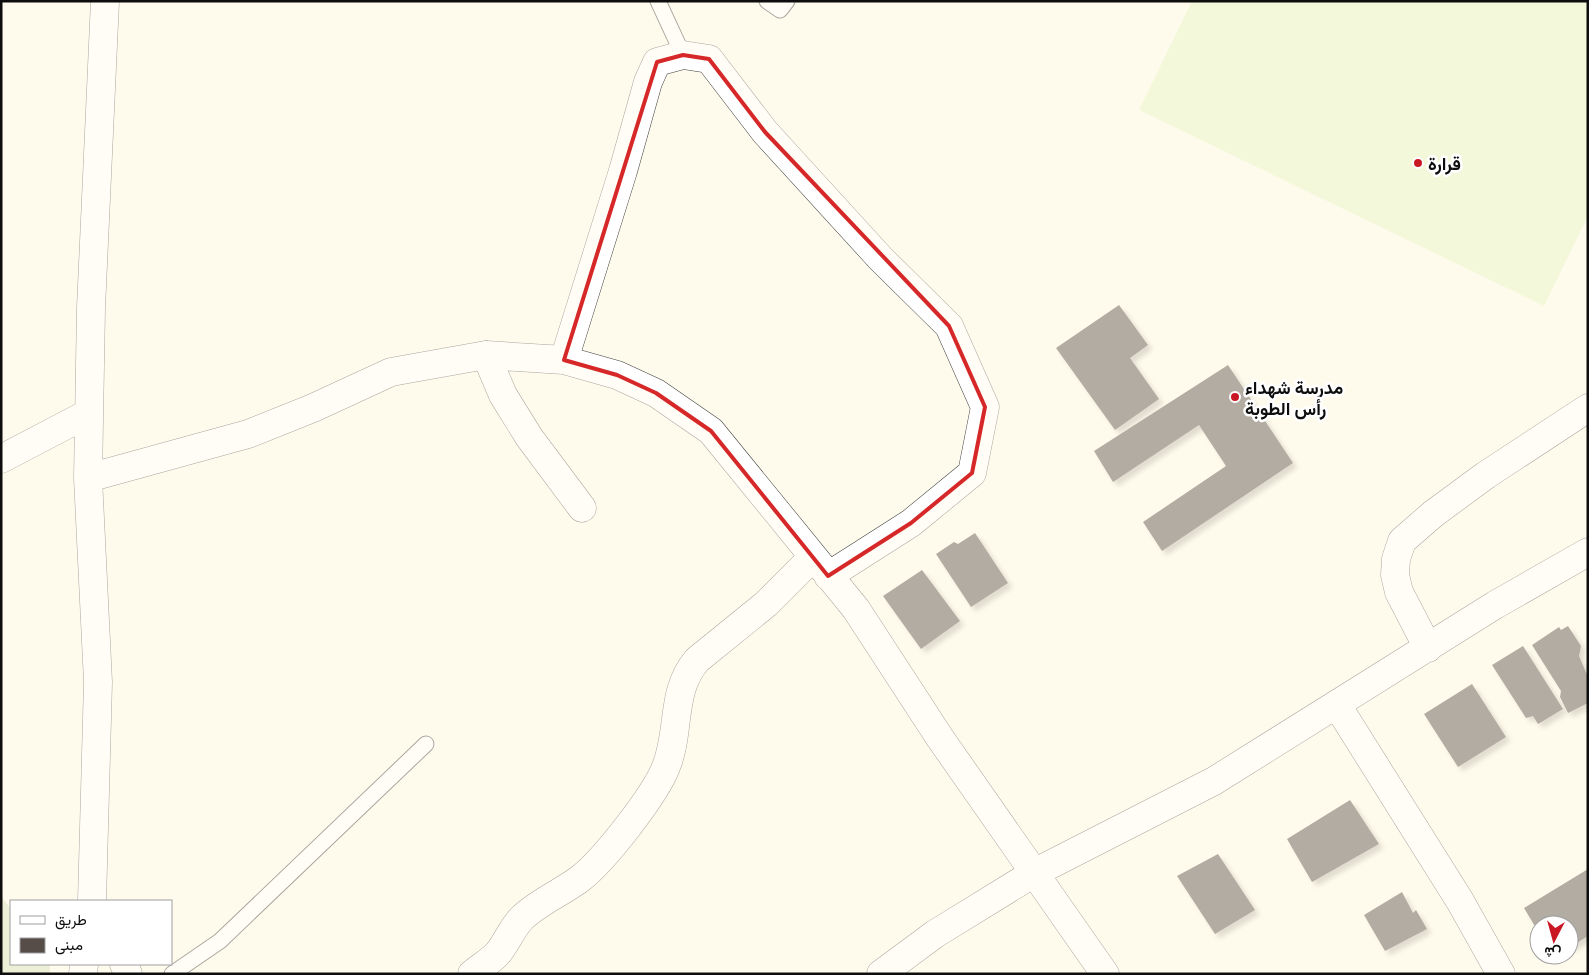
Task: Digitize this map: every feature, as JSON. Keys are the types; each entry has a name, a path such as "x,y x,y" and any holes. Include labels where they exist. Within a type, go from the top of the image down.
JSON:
{"street":[{"path":"94,899 98,682 88,478 91,308 105,1"},
{"path":"472,974 497,954 522,917 582,878 626,828 665,768 676,734 679,695 683,680 697,660 766,604 821,566 911,523 972,473 985,407 949,326 881,259 771,139 709,59 683,55 657,62 648,82 620,180 564,360"},
{"path":"88,478 248,434 313,408 391,372 486,355 564,360 618,375 656,393 711,431 856,609 940,738 1105,974"},
{"path":"486,355 504,395 529,437 582,508"},
{"path":"1428,648 1402,598 1395,575 1396,559 1402,540 1433,514 1486,475 1588,408"},
{"path":"1,459 89,413"},
{"path":"881,974 935,934 1034,873 1214,781 1495,605 1588,552"},
{"path":"1337,705 1460,901 1501,974"}],"lane":[{"path":"658,1 683,55"},
{"path":"767,1 780,10 787,1"},
{"path":"172,974 220,941 426,744"}],"highlighted area":[{"path":"683,55 709,59 765,132 949,326 985,407 972,473 911,523 828,576 711,431 656,393 617,375 564,360 657,62"}],"green space":[{"name":"قرارة","path":"1192,1 1588,1 1588,216 1544,306 1139,110"},
{"path":"1,896 10,908 10,965 50,965 50,974 1,974"}],"building":[{"path":"1119,305 1148,345 1130,358 1159,399 1115,430 1056,348"},
{"path":"1228,365 1293,463 1162,551 1143,522 1226,466 1199,425 1113,482 1094,451"},
{"path":"975,533 1008,583 971,607 936,554 954,542 958,544"},
{"path":"922,570 960,621 921,649 883,596"},
{"path":"1568,626 1581,646 1579,656 1588,677 1588,703 1568,713 1560,697 1561,691 1532,645 1559,627 1561,630"},
{"path":"1523,646 1563,709 1538,724 1533,716 1526,718 1492,665"},
{"path":"1472,684 1506,737 1458,767 1424,714"},
{"path":"1350,800 1379,844 1312,882 1287,839"},
{"path":"1218,854 1255,910 1215,934 1177,876"},
{"path":"1588,869 1588,936 1579,942 1579,915 1529,916 1524,908"},
{"path":"1402,892 1413,913 1416,910 1427,929 1385,951 1364,915"}],"place":[{"name":"قرارة","path":"1418,163"},
{"name":"مدرسة شهداء رأس الطوبة","path":"1235,397"}]}
